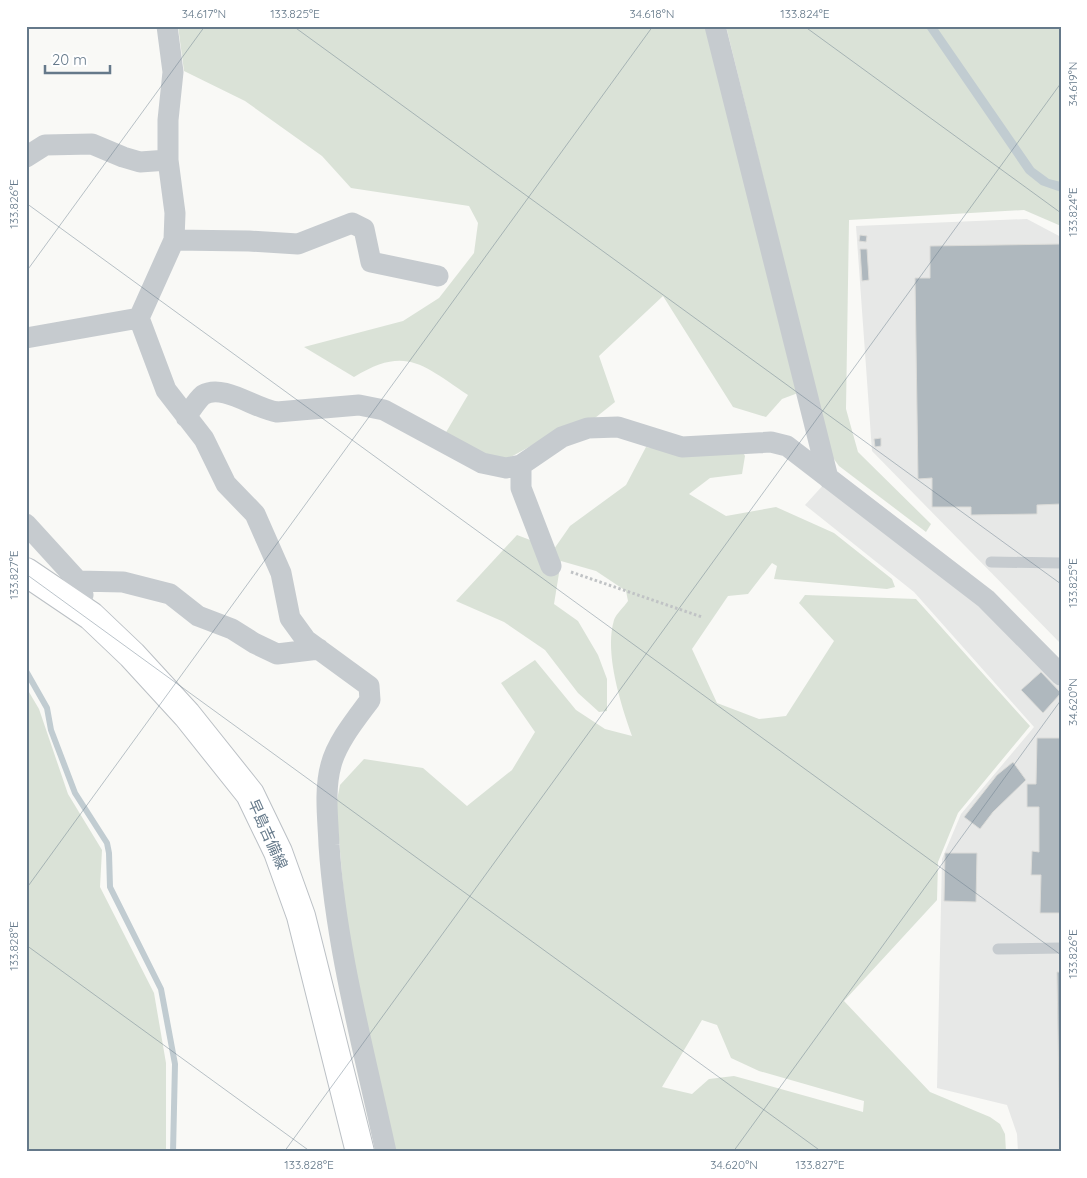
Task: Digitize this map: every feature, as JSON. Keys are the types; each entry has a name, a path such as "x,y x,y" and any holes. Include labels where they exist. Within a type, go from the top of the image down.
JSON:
{"main road":[{"name":"早島吉備線","path":"26,572 91,616 132,655 187,715 250,794 266,823 301,916 360,1152"}],"street":[{"path":"167,26 172,72 168,120 168,160 175,213 174,240 139,318 166,390 204,439 226,484 254,514 282,573 290,618 306,640 369,686 370,700 350,727 331,765 328,827 332,884 344,962 386,1152"},
{"path":"715,26 828,478"},
{"path":"26,157 46,145 92,144 123,158 140,162 168,160"},
{"path":"174,240 298,244 352,223 364,229 371,262 438,276"},
{"path":"26,338 139,318"},
{"path":"186,417 203,396 216,391 230,394 265,411 277,412 359,405 384,410 482,463 506,468 521,465 562,437 588,428 618,427 682,447 771,442 787,446 986,600 1061,675"},
{"path":"521,465 521,488 551,566"},
{"path":"26,524 78,581 91,616"},
{"path":"78,581 123,582 170,594 198,616 232,629 254,643 277,654 319,649"}],"lane":[{"path":"991,562 1061,563"},
{"path":"998,949 1061,948"}],"path":[{"path":"551,566 702,617"}],"shaded area":[{"path":"178,26 707,26 798,393 782,399 766,417 733,407 663,296 599,356 615,402 595,418 556,432 509,458 485,457 445,434 468,395 439,375 414,363 401,361 387,362 372,367 354,377 304,347 403,321 439,298 474,253 478,223 469,206 351,188 322,156 245,101 184,71"},
{"path":"726,26 1061,26 1061,226 1024,210 849,220 846,409 858,452 931,524 926,532 839,466 831,455"},
{"path":"925,26 936,26 1034,168 1049,179 1061,182 1061,192 1041,185 1026,173"},
{"path":"1027,219 1061,237 1061,650 1060,643 872,451 856,226"},
{"path":"646,447 697,455 742,450 745,456 742,474 710,478 689,494 726,516 776,507 834,533 892,579 895,587 887,589 774,579 777,566 772,563 748,594 728,596 692,649 717,703 759,719 786,716 834,641 799,603 805,595 916,599 1030,726 958,813 938,862 937,900 844,1001 930,1092 990,1117 1000,1124 1005,1134 1006,1152 395,1152 348,943 336,805 340,785 364,759 423,768 467,806 512,770 535,732 501,683 535,660 576,710 605,729 632,736 615,679 611,648 611,633 614,620 628,601 626,591 596,571 561,561 554,604 578,621 598,655 607,679 607,711 599,712 578,693 545,650 504,622 456,601 517,535 554,549 570,526 626,485","holes":["702,1020 717,1025 731,1058 759,1071 864,1101 863,1112 734,1076 709,1079 692,1094 662,1087"]},
{"path":"836,471 968,572 1061,665 1061,1152 1018,1152 1017,1134 1007,1105 937,1088 942,859 961,814 1034,727 914,592 805,505"},
{"path":"26,687 39,709 68,794 102,850 100,887 154,993 166,1063 166,1152 26,1152"}],"building":[{"path":"860,235 867,236 866,242 859,241"},
{"path":"1061,244 1061,504 1037,505 1037,514 971,515 971,507 932,507 932,478 918,479 915,278 930,278 930,246"},
{"path":"860,249 867,249 869,280 862,281"},
{"path":"881,438 881,446 875,447 874,439"},
{"path":"1041,672 1061,693 1043,713 1021,690"},
{"path":"1037,738 1061,738 1061,913 1040,913 1041,875 1031,875 1032,851 1039,852 1039,807 1027,807 1027,784 1036,784"},
{"path":"1013,762 1026,780 993,812 980,829 964,817 997,775"},
{"path":"945,853 977,853 976,902 944,901"},
{"path":"1057,972 1061,972 1061,1152 1060,1152"}],"waterway":[{"path":"26,671 47,708 51,730 75,793 107,843 110,887 161,989 175,1064 173,1152"}]}
